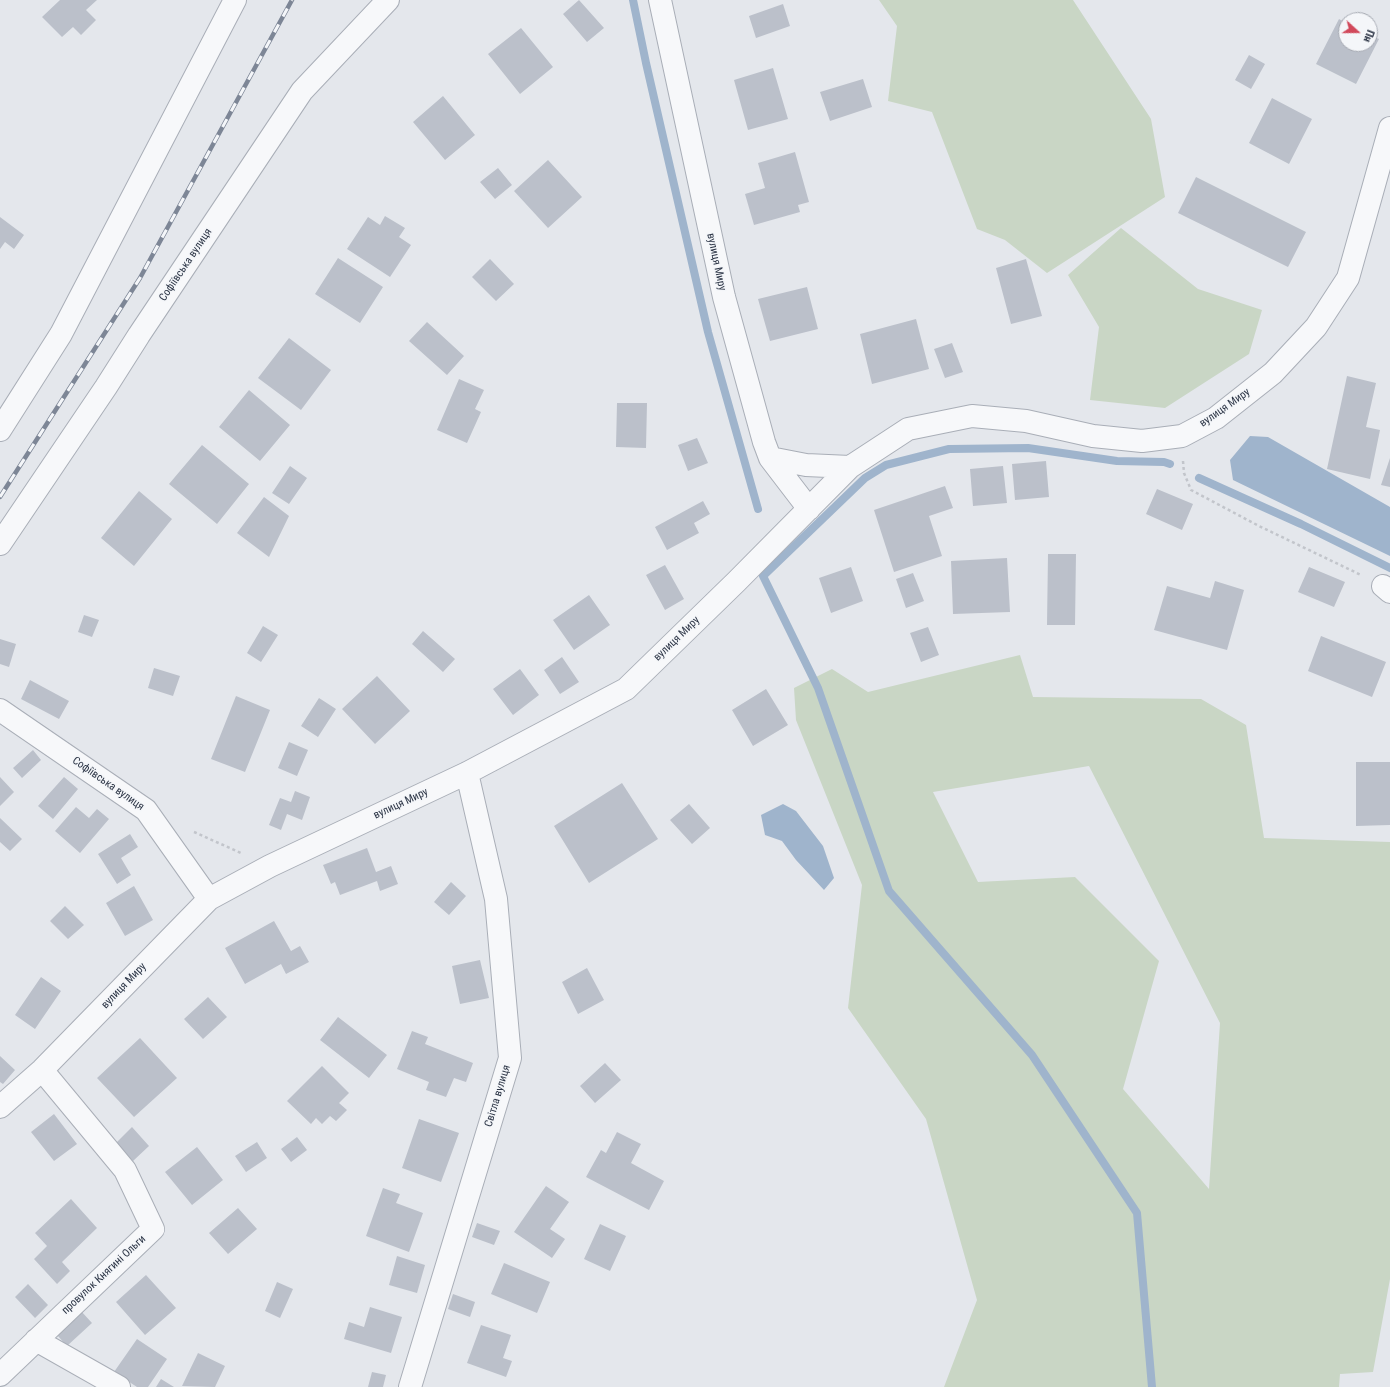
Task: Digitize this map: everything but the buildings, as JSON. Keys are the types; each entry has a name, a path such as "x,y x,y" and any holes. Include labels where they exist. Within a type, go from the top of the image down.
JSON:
{"street":[{"name":"Софіївська вулиця","path":"0,544 302,91 388,0"},
{"name":"вулиця Миру","path":"660,0 724,297 764,442 770,458 809,509"},
{"path":"0,430 61,334 227,3"},
{"name":"вулиця Миру","path":"0,1107 42,1070 209,899 270,866 466,773 626,688 742,577 850,467 908,429 972,416 1026,421 1093,436 1142,441 1182,436 1216,418 1273,373 1316,328 1348,278 1390,128"},
{"path":"770,458 806,465 850,467"},
{"name":"Софіївська вулиця","path":"0,710 146,810 209,899"},
{"name":"Світла вулиця","path":"410,1387 510,1058 496,898 466,773"},
{"name":"провулок Княгині Ольги","path":"0,1375 153,1229 125,1170 42,1070"},
{"path":"36,1340 119,1387"}],"path":[{"path":"1182,436 1184,473 1191,490 1259,526 1387,589"},
{"path":"190,830 270,866"}],"green space":[{"path":"879,0 1073,0 1151,119 1165,197 1047,273 1005,240 977,229 932,112 888,101 897,26"},
{"path":"1121,228 1198,289 1262,310 1249,354 1165,408 1090,400 1099,327 1068,275"},
{"path":"1020,655 1033,697 1201,699 1246,725 1264,838 1390,842 1390,1279 1373,1372 1340,1374 1339,1387 944,1387 977,1300 926,1119 848,1008 862,885 796,720 794,688 832,669 868,692","holes":["1089,766 1220,1023 1209,1189 1123,1089 1159,961 1075,877 978,882 933,792"]}],"water":[{"path":"1250,436 1268,437 1390,507 1390,556 1233,480 1230,460"},
{"path":"783,804 796,811 823,846 834,878 824,890 796,860 782,841 765,835 761,815"}],"waterway":[{"path":"633,0 646,63 708,332 758,509"},
{"path":"1152,1387 1137,1213 1032,1055 889,891 818,688 763,576 865,478 886,465 949,449 1028,448 1117,461 1164,462 1170,464"},
{"path":"1199,478 1301,524 1390,568"}],"railway":[{"path":"0,497 140,278 292,0"}]}
